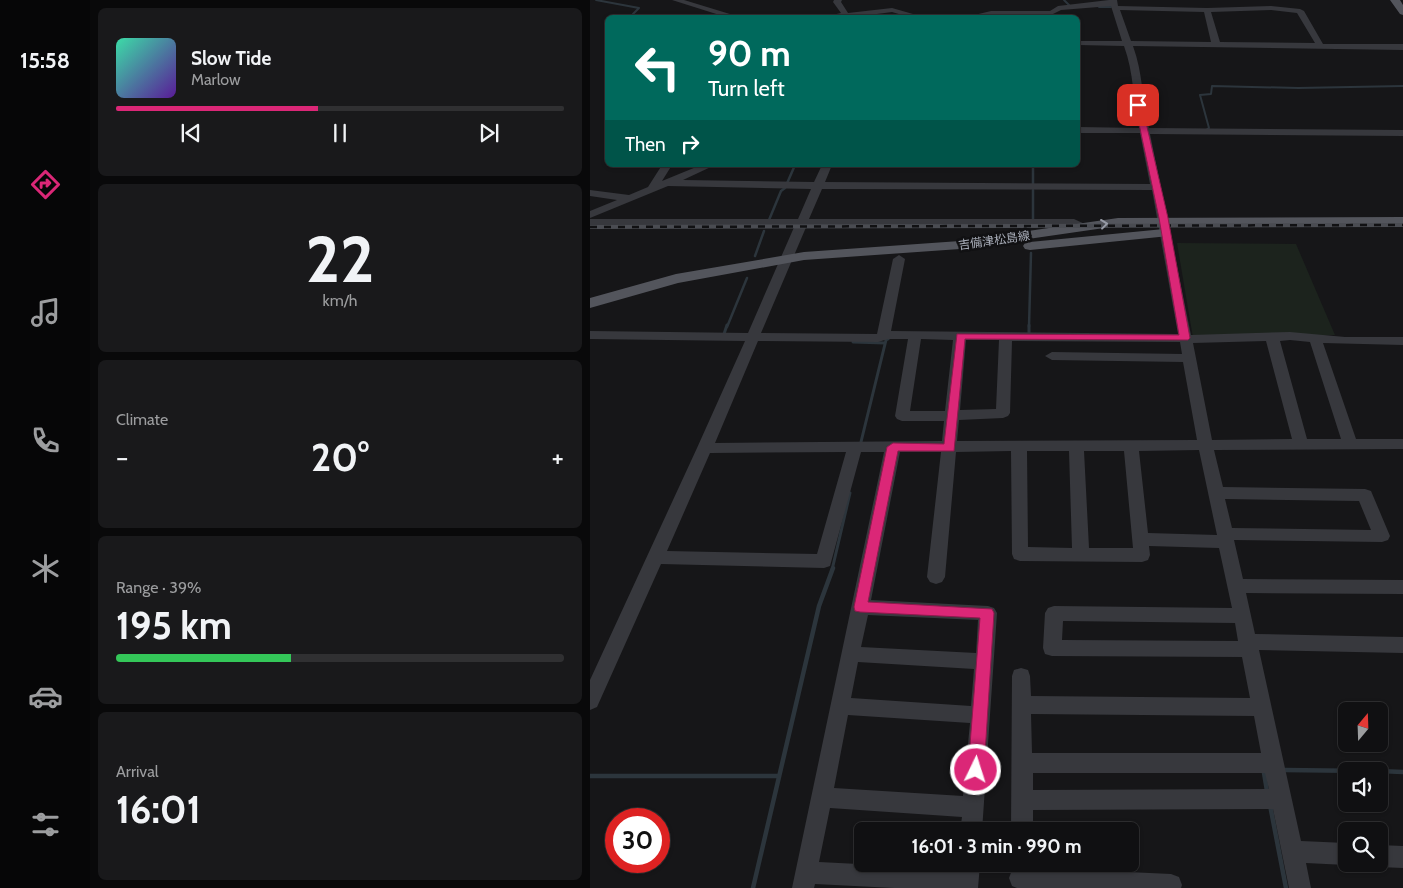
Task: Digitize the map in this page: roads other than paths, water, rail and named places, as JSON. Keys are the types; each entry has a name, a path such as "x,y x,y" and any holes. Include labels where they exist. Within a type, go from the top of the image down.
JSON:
{"main road":[{"path":"1396,0 1403,12"},
{"name":"吉備津松島線","path":"590,303 676,279 785,262 1006,249 1164,227 1403,221"},
{"name":"吉備津松島線","path":"590,310 675,286 829,253 960,245 1118,222 1164,227 1403,232"}],"street":[{"path":"676,0 728,15"},
{"path":"838,0 837,2 846,15 892,10 911,15"},
{"path":"1114,4 1138,85 1138,101 1206,446 1274,763 1273,799 1292,852 1300,888"},
{"path":"982,15 991,13 1051,13 1058,8 1114,4 1207,10 1254,8 1300,11 1320,45"},
{"path":"1207,10 1216,44"},
{"path":"1080,43 1403,47"},
{"path":"1080,130 1403,133"},
{"path":"652,189 666,167"},
{"path":"590,215 705,167"},
{"path":"590,701 706,448 826,167"},
{"path":"667,183 787,186 1156,187"},
{"path":"590,193 630,198"},
{"path":"590,222 1074,222 1083,226"},
{"path":"882,337 900,259"},
{"path":"590,335 753,339 1006,338 1186,344"},
{"path":"1052,356 1290,336 1315,340 1403,340"},
{"path":"915,337 902,416 1003,413 1006,338"},
{"path":"936,577 960,338"},
{"path":"1272,339 1301,445"},
{"path":"1315,340 1350,444"},
{"path":"706,448 1403,444"},
{"path":"1019,446 1020,554 1142,555 1131,446"},
{"path":"1076,446 1081,555"},
{"path":"656,557 824,561 859,447"},
{"path":"893,447 805,880 968,877"},
{"path":"1141,539 1382,536 1365,495 1217,493"},
{"path":"1236,586 1403,587"},
{"path":"860,607 988,613 972,822"},
{"path":"1242,616 1054,613 1052,648 1403,645"},
{"path":"850,654 984,662"},
{"path":"1021,676 1022,822"},
{"path":"1021,705 1262,707"},
{"path":"840,706 980,715"},
{"path":"1022,763 1274,763"},
{"path":"821,798 973,807"},
{"path":"1023,800 1273,799"},
{"path":"1292,852 1338,854"},
{"path":"1388,856 1403,857"},
{"path":"1020,877 1171,884"}],"waterway":[{"path":"596,0 639,8 633,14 634,15"},
{"path":"1064,0 1070,6"},
{"path":"1099,7 1111,7"},
{"path":"1206,130 1209,128 1200,95 1211,94 1212,86 1298,88 1403,86"},
{"path":"769,220 781,191 785,188 794,167"},
{"path":"1033,167 1033,186"},
{"path":"1033,190 1033,219"},
{"path":"755,256 764,231"},
{"path":"1029,327 1031,253"},
{"path":"727,327 747,278"},
{"path":"724,334 727,325"},
{"path":"1029,327 1029,334"},
{"path":"860,446 886,340 888,339"},
{"path":"853,342 885,343"},
{"path":"832,570 850,493"},
{"path":"753,888 819,606 833,568"},
{"path":"1284,770 1338,771"},
{"path":"1388,771 1403,772"},
{"path":"1267,773 1264,773 1267,791"},
{"path":"590,776 778,776"},
{"path":"1270,805 1286,888"}],"railway":[{"path":"590,227 1403,225"}]}
